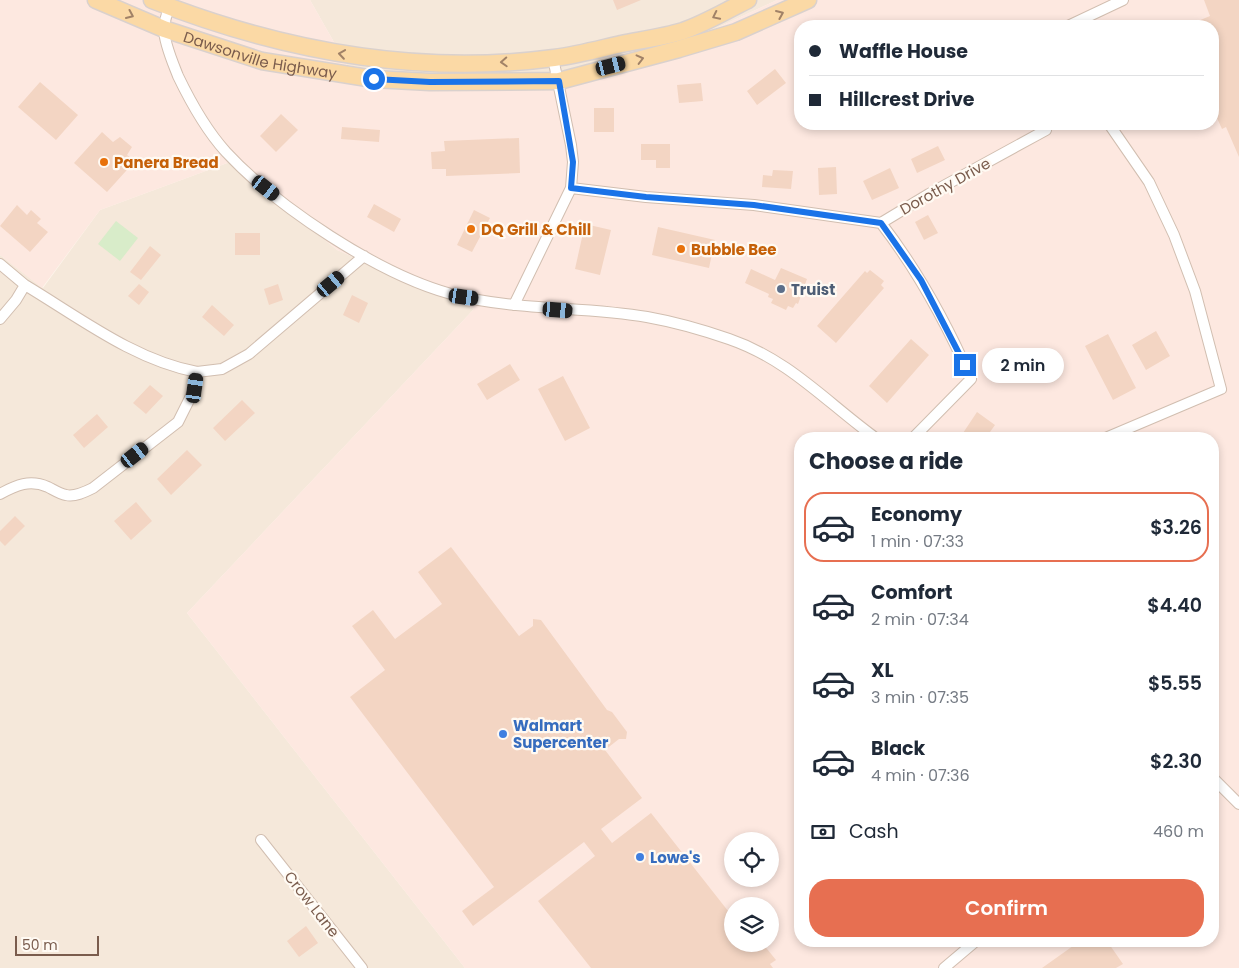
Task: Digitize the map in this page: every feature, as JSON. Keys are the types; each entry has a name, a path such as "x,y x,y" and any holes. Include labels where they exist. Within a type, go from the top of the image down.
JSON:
{"main road":[{"name":"Dawsonville Highway","path":"96,0 164,29 262,61 374,79 430,82 559,81 678,50 736,32 808,0"},
{"name":"Dawsonville Highway","path":"152,0 220,26 276,41 371,58 430,63 503,62 553,58 684,31 748,0"}],"street":[{"path":"1081,20 1123,0"},
{"path":"169,7 164,29 173,64 186,94 205,125 226,152 266,188 308,221 364,256 417,284 464,297 514,305 646,317 694,328 733,340 801,376 869,432"},
{"path":"514,305 571,188 573,162 559,81 553,58"},
{"name":"Dorothy Drive","path":"881,223 929,194 1046,130"},
{"path":"1113,130 1149,182 1174,235 1195,291 1222,390 1120,432"},
{"path":"571,188 646,197 754,205 881,223 899,246 924,287 959,350 971,379 919,432"},
{"path":"0,264 25,285 137,353 174,368 197,372 222,369 249,354 364,256"},
{"path":"0,319 16,300 25,285"},
{"path":"0,494 13,486 26,483 40,484 67,496 80,494 93,488 178,422 195,388 197,372"},
{"path":"1219,784 1239,804"},
{"name":"Crow Lane","path":"261,840 362,968"},
{"path":"944,968 969,947"}],"shaded area":[{"path":"0,0 310,0 347,65 413,76 527,76 659,55 777,0 1239,0 1239,968 465,968 187,613 474,309 337,250 230,162 100,210 42,288 0,255"},
{"path":"310,0 777,0 659,55 527,76 413,76 347,65"},
{"path":"230,162 337,250 474,309 187,613 465,968 0,968 0,255 43,288 100,210"}],"green space":[{"path":"116,221 138,238 120,261 98,244"}],"building":[{"path":"613,0 641,0 617,10"},
{"path":"1204,0 1239,0 1239,157 1226,127 1222,129 1219,122 1219,20 1200,20 1210,16"},
{"path":"775,69 786,83 757,105 747,91"},
{"path":"40,82 78,115 56,140 18,107"},
{"path":"701,83 703,101 679,103 677,85"},
{"path":"594,108 614,108 614,132 594,132"},
{"path":"281,114 298,130 276,152 260,136"},
{"path":"342,127 380,130 379,142 341,139"},
{"name":"Panera Bread","path":"102,132 113,142 120,137 132,147 127,155 135,161 107,192 74,163"},
{"path":"519,138 520,173 446,176 446,169 432,169 431,152 445,151 444,141"},
{"path":"641,144 670,144 670,168 656,168 656,160 641,160"},
{"path":"938,146 945,160 917,173 911,159"},
{"path":"836,167 837,194 819,195 818,168"},
{"path":"890,168 899,188 872,200 863,181"},
{"path":"773,170 793,171 791,189 762,187 763,175 772,176"},
{"path":"374,204 401,219 394,232 367,217"},
{"path":"17,205 27,215 31,210 41,219 37,223 48,232 30,252 0,226"},
{"name":"DQ Grill & Chill","path":"474,210 490,218 472,252 457,245"},
{"path":"928,215 938,233 924,240 915,222"},
{"path":"585,224 611,230 600,275 575,269"},
{"path":"658,227 715,240 709,268 652,255"},
{"path":"235,233 260,233 260,255 235,255"},
{"path":"150,246 161,255 141,280 130,272"},
{"name":"Truist","path":"781,268 807,279 798,304 796,303 793,308 788,306 786,310 771,303 773,299 768,297 769,294 745,283 751,269 775,280"},
{"path":"870,270 884,281 881,285 884,288 836,343 817,326 865,271 867,273"},
{"path":"139,284 149,292 139,305 128,296"},
{"path":"278,284 283,300 269,305 264,289"},
{"path":"352,295 368,303 359,323 343,315"},
{"path":"212,305 234,325 224,336 202,317"},
{"path":"1156,331 1170,356 1146,370 1132,345"},
{"path":"1108,334 1136,388 1113,400 1085,346"},
{"path":"911,339 929,355 887,403 869,386"},
{"path":"510,364 520,380 487,400 477,384"},
{"path":"563,376 590,428 565,441 538,389"},
{"path":"150,385 163,396 146,414 133,403"},
{"path":"242,400 255,413 225,441 213,428"},
{"path":"977,412 995,425 990,432 964,432"},
{"path":"97,414 108,427 84,448 73,435"},
{"path":"187,450 202,465 171,495 157,479"},
{"path":"136,502 152,521 131,540 114,521"},
{"path":"15,516 25,526 5,546 0,541 0,531"},
{"name":"Walmart Supercenter","path":"451,547 519,636 533,626 533,619 541,620 607,710 612,712 627,732 626,739 619,739 605,750 642,798 601,829 612,843 651,813 724,906 724,952 770,952 776,960 770,964 773,968 591,968 538,901 595,856 584,842 473,926 462,911 494,887 350,697 385,670 352,626 373,610 395,639 442,604 418,572"},
{"path":"306,926 318,943 299,957 287,941"},
{"path":"1072,947 1111,947 1123,964 1116,968 1042,968"}],"place":[{"name":"Panera Bread","path":"104,162"},
{"name":"DQ Grill & Chill","path":"471,229"},
{"name":"Bubble Bee","path":"681,249"},
{"name":"Truist","path":"781,289"},
{"name":"Walmart Supercenter","path":"503,734"},
{"name":"Lowe's","path":"640,857"}],"route":[{"path":"374,79 430,82 559,81 573,162 571,188 646,197 754,205 881,223 899,246 921,280 959,350 965,365"}]}
